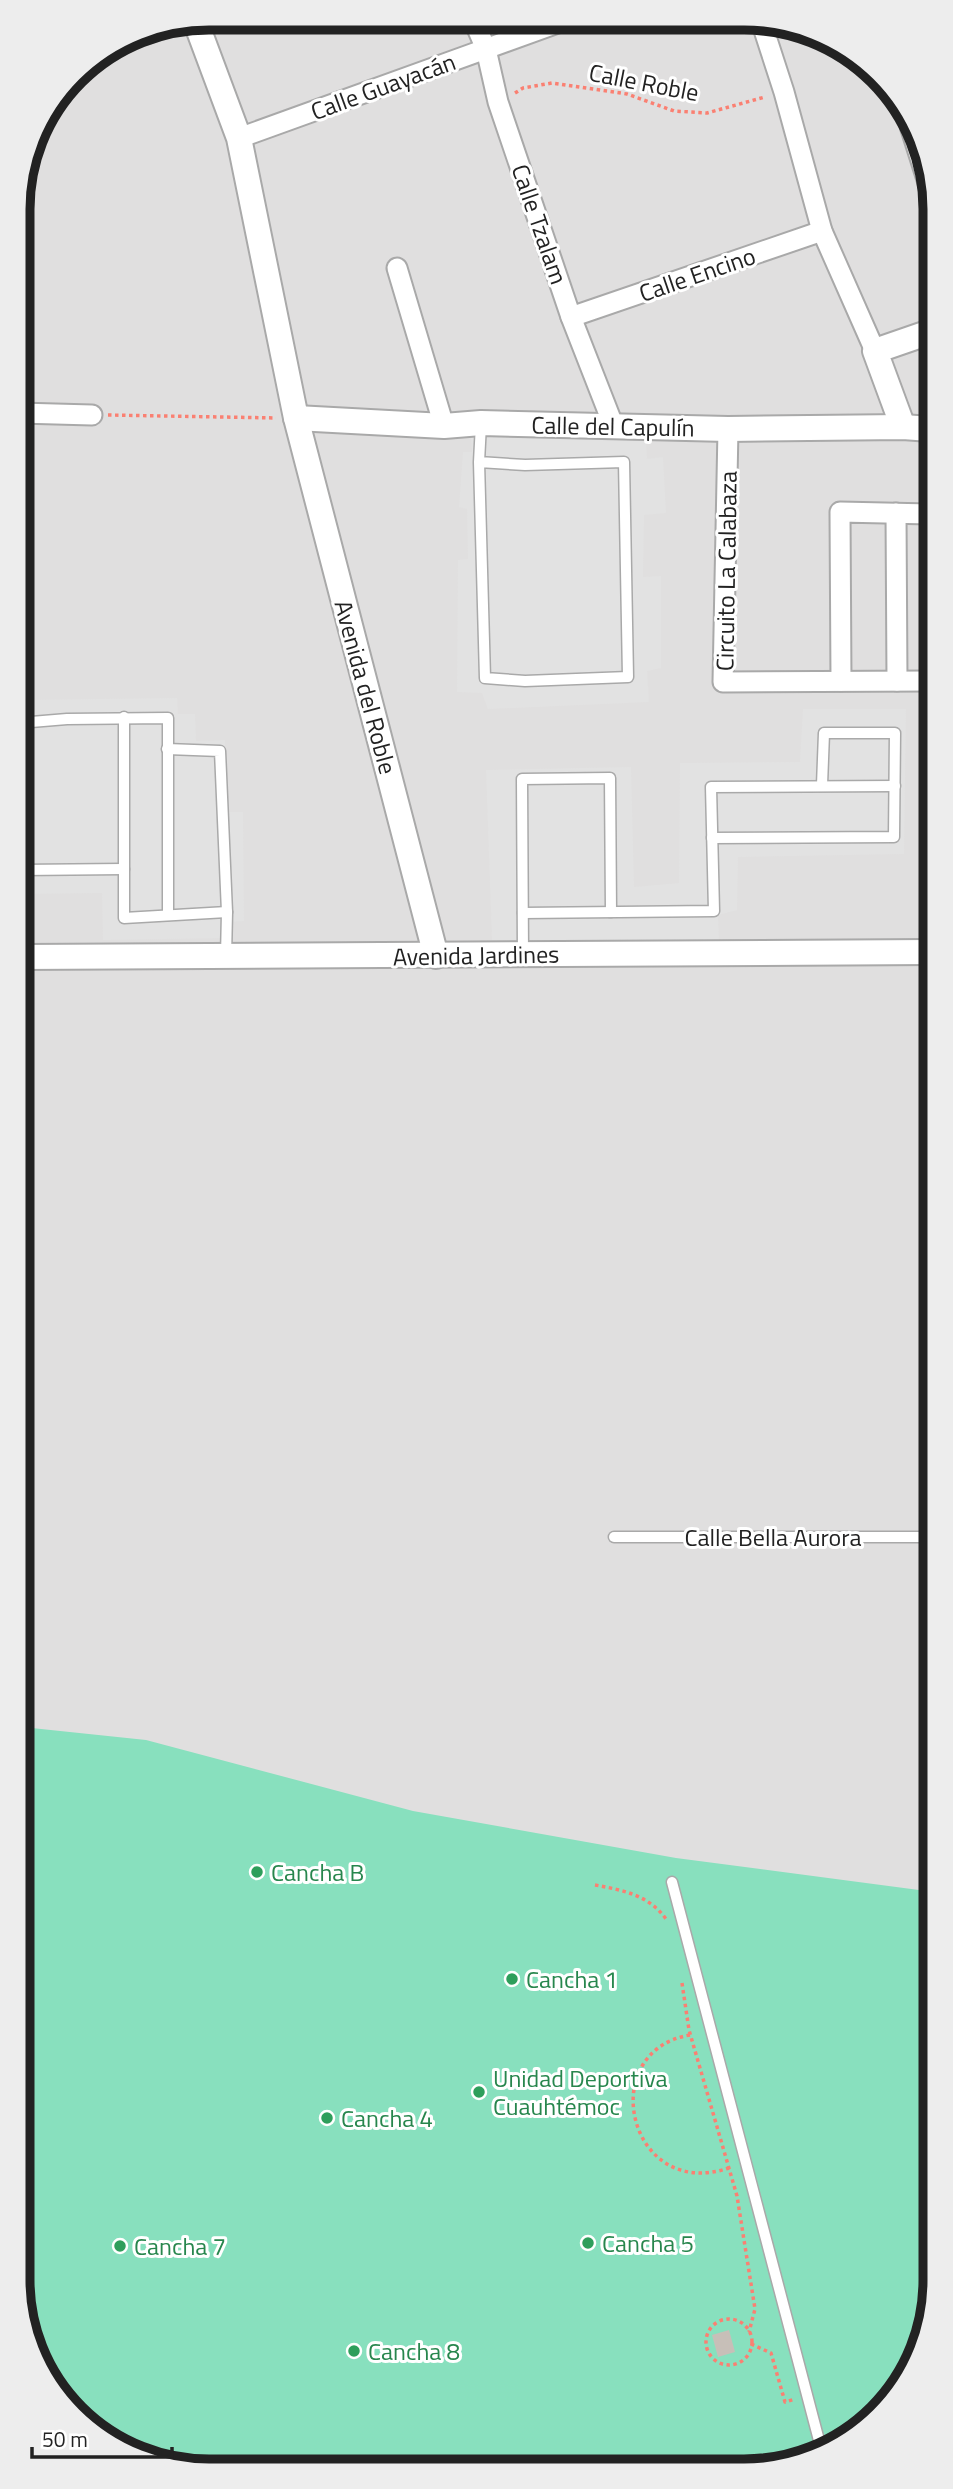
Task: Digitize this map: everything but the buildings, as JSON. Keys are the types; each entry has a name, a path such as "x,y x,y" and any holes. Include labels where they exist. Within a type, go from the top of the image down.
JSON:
{"street":[{"name":"Avenida del Roble","path":"199,30 239,138 296,418 436,956"},
{"name":"Calle Tzalam","path":"478,30 486,49 498,102 571,317 614,427"},
{"name":"Calle Guayacán","path":"239,138 538,30"},
{"path":"764,31 822,231 875,351 903,427"},
{"name":"Calle Encino","path":"571,317 822,231"},
{"path":"397,268 444,426"},
{"path":"875,351 923,334"},
{"path":"30,413 92,415"},
{"name":"Calle del Capulín","path":"296,418 444,426 481,424 728,429 923,428"},
{"name":"Circuito La Calabaza","path":"728,429 723,682 923,681"},
{"path":"841,681 840,512 923,514"},
{"path":"896,513 897,681"},
{"name":"Avenida Jardines","path":"30,957 923,952"}],"lane":[{"path":"479,462 525,465 624,462 628,677 525,681 485,678 479,462 481,424"},
{"path":"124,717 124,918 227,912"},
{"path":"30,722 124,717 167,718 168,915"},
{"path":"712,838 894,837 895,733 824,733 822,785"},
{"path":"167,749 220,751 227,912 226,956"},
{"path":"523,955 522,779 610,778 611,912"},
{"path":"523,913 714,911 711,787 895,786"},
{"path":"30,870 124,869"},
{"name":"Calle Bella Aurora","path":"614,1537 923,1536"},
{"path":"672,1882 820,2443"}],"path":[{"name":"Calle Roble","path":"498,102 523,88 552,83 627,94 674,111 707,113 784,92"},
{"path":"92,415 296,418"},
{"path":"595,1885 630,1892 659,1908 670,1924"},
{"path":"682,1981 691,2035 737,2196 755,2309 755,2318 749,2332"},
{"path":"691,2035 678,2038 654,2052 639,2072 632,2095 634,2119 640,2136 654,2155 675,2168 698,2173 729,2168"},
{"path":"726,2318 741,2322 749,2332 751,2344 747,2355 741,2361 726,2364 712,2358 706,2344 706,2335 712,2326 726,2318"},
{"path":"751,2344 771,2353 785,2402 807,2395"}],"shaded area":[{"path":"185,31 768,31 802,39 824,48 871,82 899,119 917,162 923,208 923,2292 910,2349 893,2380 879,2398 844,2429 813,2446 791,2453 745,2459 185,2458 140,2446 119,2435 82,2407 54,2370 36,2327 30,2281 30,197 43,140 60,109 74,91 91,74 129,48"},
{"path":"471,435 646,441 647,459 663,457 666,513 644,515 643,577 661,576 661,668 647,671 649,702 488,709 482,693 457,692 458,560 468,559 467,509 459,507 463,452 472,452"},
{"path":"177,698 178,714 195,714 196,741 225,740 226,812 243,812 244,921 228,922 228,938 103,940 102,893 30,894 30,700"},
{"path":"803,709 906,709 904,854 738,857 737,910 718,915 719,941 492,940 486,770 631,767 634,887 679,883 680,763 800,762"}],"green space":[{"name":"Unidad Deportiva Cuauhtémoc","path":"30,1728 146,1740 413,1811 676,1858 923,1891 922,2304 905,2360 879,2398 862,2415 844,2429 813,2446 768,2458 208,2459 174,2456 140,2446 119,2435 82,2407 54,2370 43,2349 31,2304"}],"place":[{"name":"Cancha B","path":"257,1872"},
{"name":"Cancha 1","path":"512,1979"},
{"name":"Unidad Deportiva Cuauhtémoc","path":"479,2092"},
{"name":"Cancha 4","path":"327,2118"},
{"name":"Cancha 5","path":"588,2243"},
{"name":"Cancha 7","path":"120,2246"},
{"name":"Cancha 8","path":"354,2351"}]}
